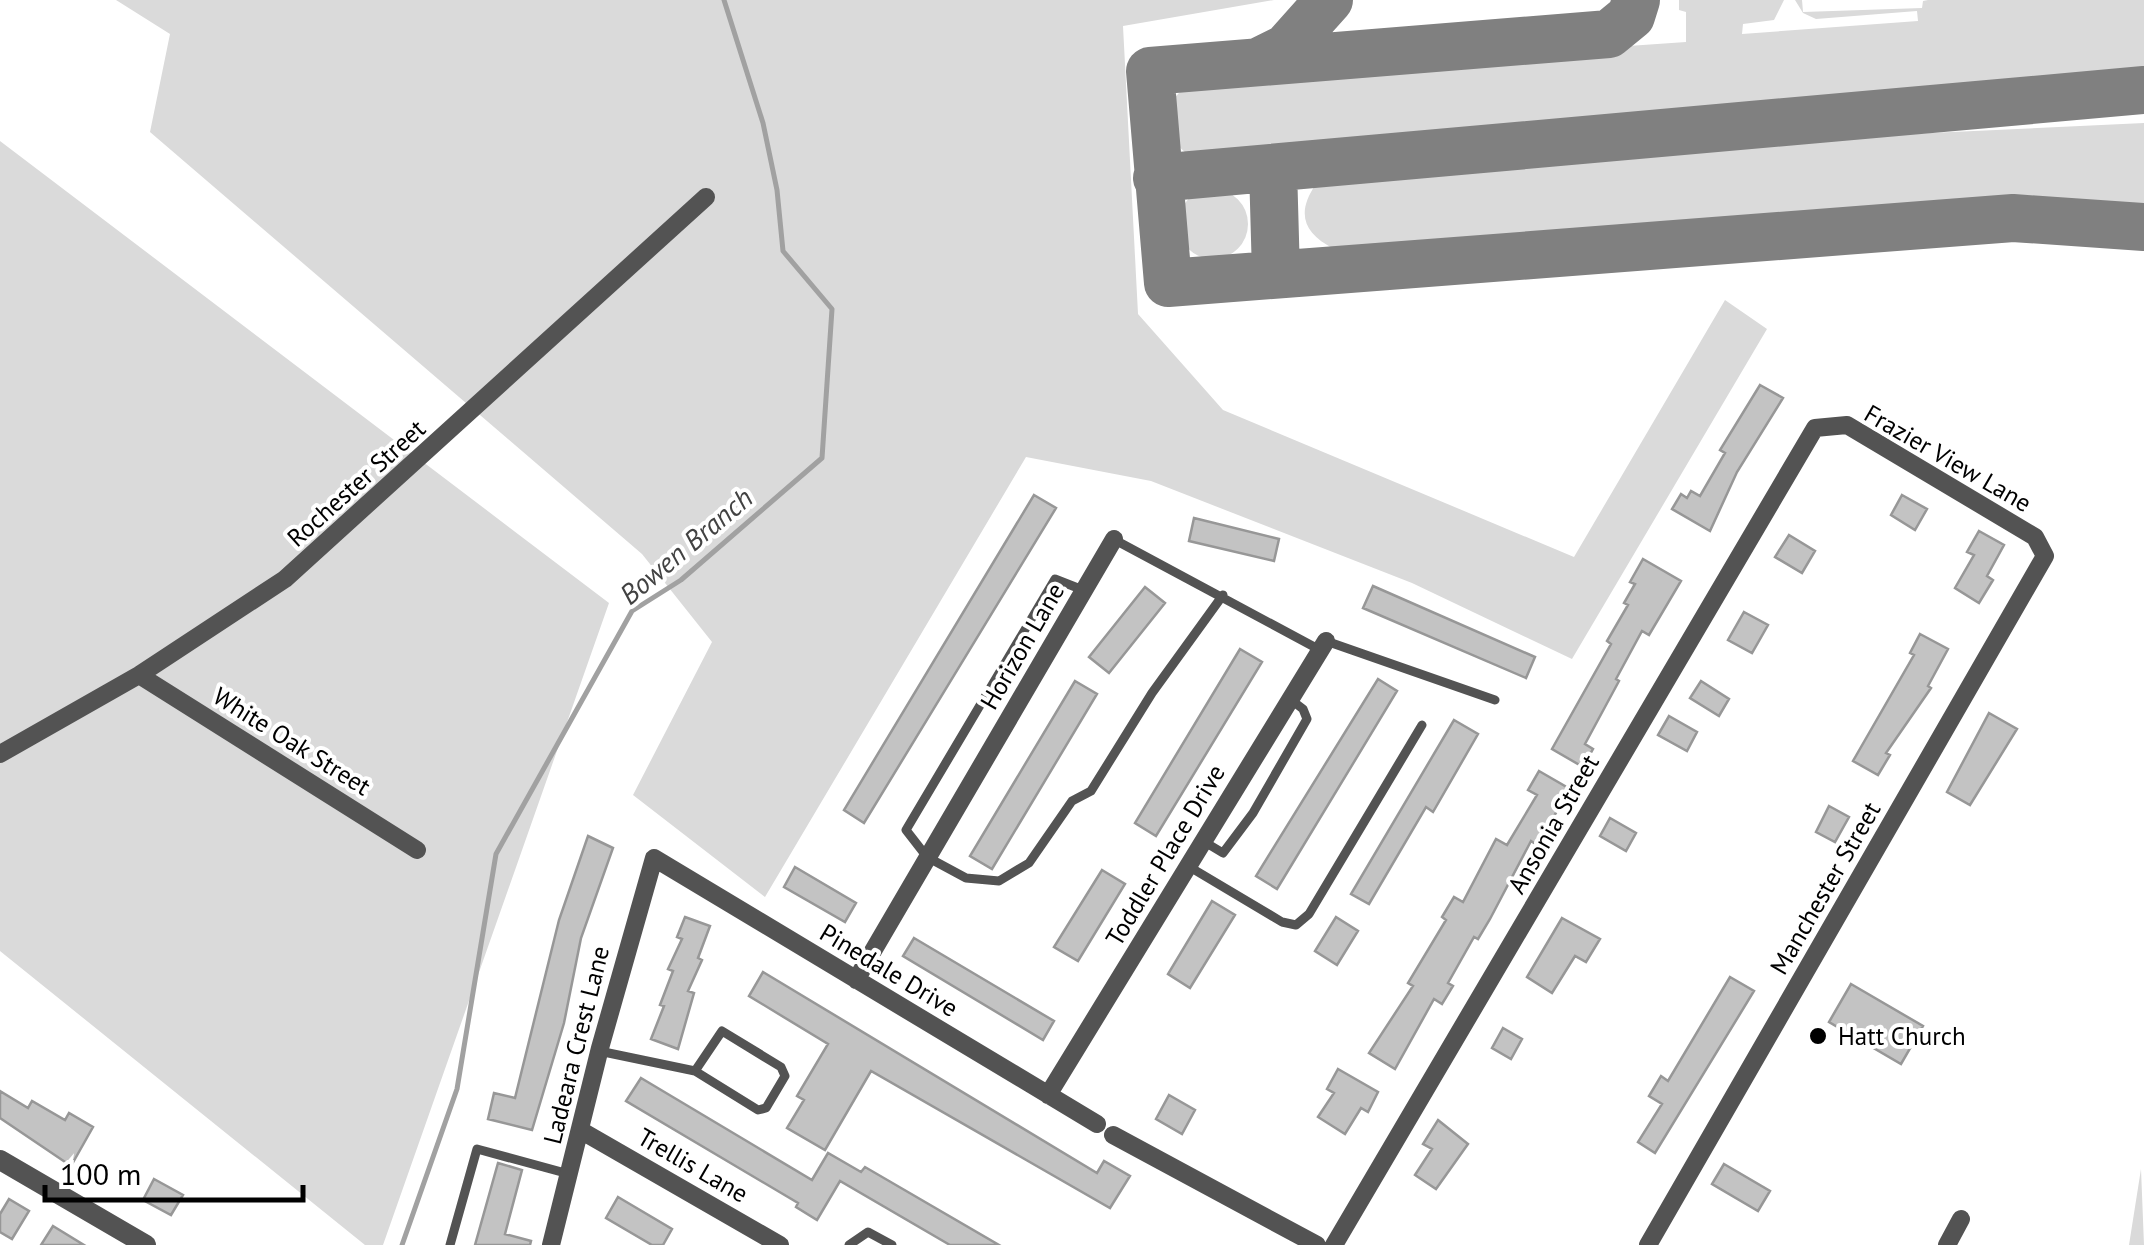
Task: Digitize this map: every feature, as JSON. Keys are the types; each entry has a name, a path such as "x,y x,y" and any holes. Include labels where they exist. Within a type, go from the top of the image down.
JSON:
{"street":[{"name":"Rochester Street","path":"0,754 140,675 286,579 706,197"},
{"name":"Frazier View Lane","path":"1814,428 1847,426 2034,537 2045,556"},
{"name":"Ansonia Street","path":"1334,1245 1814,428"},
{"name":"Horizon Lane","path":"856,980 1114,539"},
{"name":"Manchester Street","path":"1648,1245 2045,556"},
{"name":"Toddler Place Drive","path":"1048,1095 1322,645"},
{"name":"White Oak Street","path":"140,675 418,850"},
{"name":"Pinedale Drive","path":"654,858 1105,1130 1317,1245"},
{"name":"Ladeara Crest Lane","path":"551,1245 599,1051 654,858"},
{"name":"Trellis Lane","path":"580,1130 780,1245"},
{"path":"0,1160 146,1245"},
{"path":"1946,1245 1960,1219"}],"lane":[{"name":"Horizon Lane","path":"1114,539 1322,645 1495,700"},
{"path":"1084,590 1055,579 906,830 927,857 966,878 998,881 1028,863 1072,801 1090,791 1152,693 1222,596"},
{"path":"1203,841 1223,853 1253,813 1307,719 1304,709 1290,699"},
{"path":"1188,866 1282,922 1296,925 1309,914 1422,726"},
{"path":"599,1051 695,1072 762,1111 784,1076 781,1067 722,1031 695,1072"},
{"path":"450,1245 476,1149 569,1174"},
{"path":"849,1245 868,1232 892,1245"}],"shaded area":[{"path":"116,0 1274,0 1123,26 1138,314 1223,410 1574,557 1725,300 1767,329 1572,659 1412,583 1151,481 1026,457 765,897 633,795 712,642 642,554 150,132 170,34"},
{"path":"1679,0 1784,0 1774,20 1743,24 1742,34 1918,21 1917,11 1816,19 1803,13 1795,0 1802,0 1803,12 1922,8 1923,1 1928,0 2144,0 2144,85 1207,160 1179,147 1169,130 1168,112 1178,94 1198,82 1237,73 1686,42 1686,12 1679,10"},
{"path":"2144,123 2144,213 1958,201 1334,249 1309,229 1305,213 1316,184 1341,180 1865,136"},
{"path":"0,141 609,603 383,1245 365,1245 0,951"},
{"path":"1213,189 1237,200 1248,224 1237,248 1213,259 1189,248 1178,224 1189,200"},
{"path":"2141,1169 2144,1245 2129,1245"}],"building":[{"path":"1760,385 1783,398 1737,472 1710,531 1672,509 1681,494 1687,498 1691,491 1700,496 1725,453 1720,450"},
{"path":"1034,495 1056,508 864,823 844,810"},
{"path":"1902,495 1927,509 1915,530 1891,515"},
{"path":"1194,518 1279,539 1274,561 1189,541"},
{"path":"1979,531 2004,545 1987,576 1993,580 1979,603 1955,588 1974,555 1967,552"},
{"path":"1789,535 1815,551 1802,573 1775,557"},
{"path":"1643,559 1681,581 1649,635 1642,631 1616,679 1619,681 1585,744 1593,749 1583,767 1552,749 1611,644 1607,641 1628,605 1624,603 1635,584 1630,582"},
{"path":"1373,586 1535,657 1526,678 1363,608"},
{"path":"1145,587 1165,603 1109,673 1089,657"},
{"path":"1744,612 1768,625 1752,653 1728,640"},
{"path":"1920,634 1948,649 1928,686 1931,688 1886,753 1890,755 1878,775 1853,761 1914,655 1910,653"},
{"path":"1240,649 1262,662 1156,836 1135,823"},
{"path":"1378,679 1397,691 1277,889 1256,876"},
{"path":"1075,681 1097,694 992,869 970,856"},
{"path":"1701,681 1729,699 1719,716 1690,698"},
{"path":"1989,713 2017,729 1970,805 1947,792"},
{"path":"1669,716 1697,732 1687,751 1658,735"},
{"path":"1454,720 1478,734 1433,812 1426,807 1369,904 1351,894"},
{"path":"1539,771 1570,789 1537,845 1531,841 1490,919 1478,939 1474,937 1448,983 1453,986 1442,1004 1434,999 1395,1069 1369,1053 1413,986 1408,983 1446,920 1442,917 1454,897 1463,902 1496,839 1507,845 1537,795 1528,790"},
{"path":"1829,806 1849,817 1835,842 1816,832"},
{"path":"1610,818 1636,833 1626,851 1600,836"},
{"path":"588,836 613,848 581,938 564,1023 532,1130 488,1119 494,1093 515,1098 559,920"},
{"path":"795,867 856,903 845,922 784,887"},
{"path":"1102,870 1125,884 1078,961 1054,947"},
{"path":"1212,901 1235,915 1190,988 1168,974"},
{"path":"685,917 710,926 698,958 702,960 688,991 694,993 678,1049 651,1039 664,1006 660,1005 673,971 668,969 682,939 677,937"},
{"path":"1336,917 1358,931 1337,965 1315,951"},
{"path":"1562,918 1600,939 1586,962 1575,956 1552,993 1527,977"},
{"path":"914,938 1054,1021 1043,1040 903,956"},
{"path":"763,972 1097,1173 1104,1161 1130,1176 1110,1208 871,1071 825,1150 787,1128 804,1100 797,1096 828,1044 749,996"},
{"path":"1730,977 1754,991 1655,1153 1638,1142 1662,1104 1649,1096 1661,1076 1668,1081"},
{"path":"1851,984 1923,1026 1901,1064 1829,1022"},
{"path":"1503,1028 1522,1039 1511,1059 1492,1048"},
{"path":"1338,1069 1378,1092 1368,1112 1361,1108 1345,1134 1318,1117 1334,1093 1327,1089"},
{"path":"641,1078 812,1180 828,1153 861,1172 865,1167 999,1245 950,1245 840,1181 817,1220 796,1207 798,1203 626,1101"},
{"path":"0,1091 28,1108 32,1101 65,1120 69,1113 93,1127 71,1166 0,1118"},
{"path":"1169,1095 1195,1110 1182,1134 1156,1119"},
{"path":"1438,1120 1468,1144 1436,1189 1415,1175 1432,1149 1423,1144"},
{"path":"498,1163 522,1170 505,1234 531,1241 530,1245 475,1245"},
{"path":"1724,1164 1770,1191 1758,1211 1712,1184"},
{"path":"154,1179 183,1195 171,1215 143,1200"},
{"path":"618,1197 672,1229 663,1245 652,1245 606,1218"},
{"path":"9,1199 29,1211 12,1239 0,1232 0,1214"},
{"path":"53,1226 84,1245 41,1245"}],"waterway":[{"name":"Bowen Branch","path":"402,1245 457,1089 496,854 632,611 681,580 822,458 832,309 783,251 777,190 763,123 724,0"}],"taxiway":[{"path":"1262,60 1286,48 1329,0"},
{"path":"1636,0 1631,16 1609,34 1150,71 1168,283 2013,218 2144,227"},
{"path":"1157,178 2144,90"},
{"path":"1273,168 1276,274"}],"place":[{"name":"Hatt Church","path":"1818,1036"}]}
